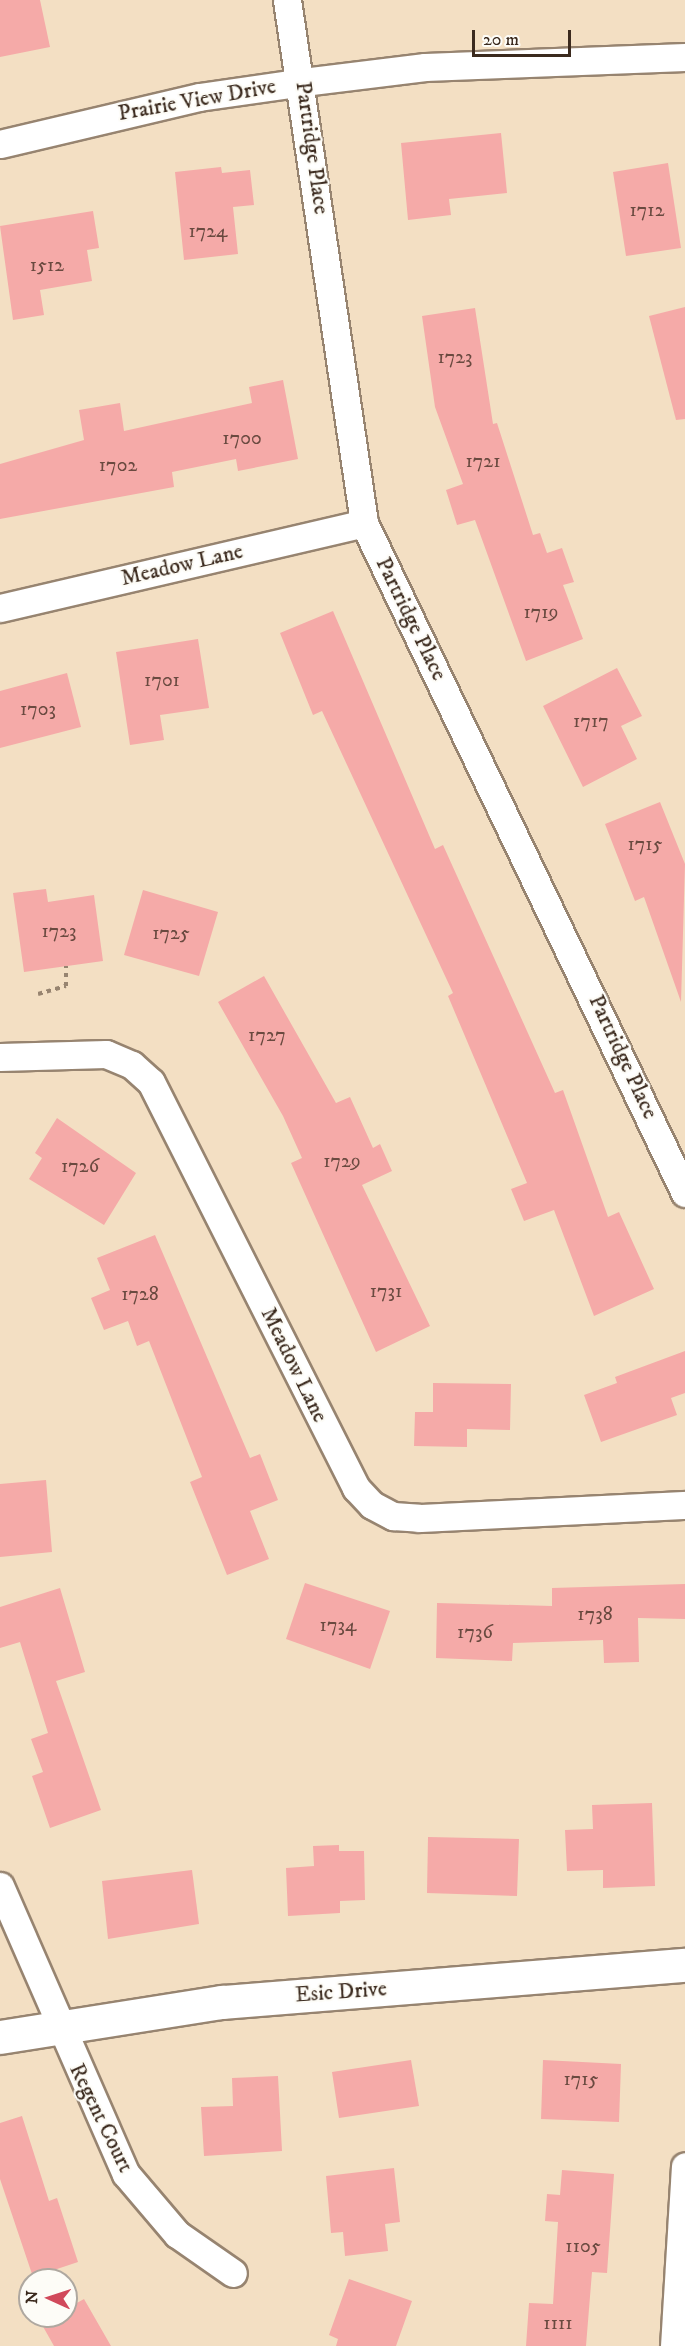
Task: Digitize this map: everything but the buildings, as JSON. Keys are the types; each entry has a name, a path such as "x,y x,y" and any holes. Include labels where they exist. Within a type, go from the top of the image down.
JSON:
{"street":[{"name":"Partridge Place","path":"287,0 303,82 364,523 685,1193"},
{"name":"Prairie View Drive","path":"0,144 200,97 303,82 436,66 685,57"},
{"name":"Meadow Lane","path":"0,608 364,523"},
{"name":"Meadow Lane","path":"0,1057 106,1054 132,1065 151,1082 356,1488 372,1505 393,1516 419,1518 685,1505"},
{"name":"Regent Court","path":"0,1886 58,2026 126,2174 177,2234 233,2273"},
{"name":"Esic Drive","path":"0,2037 58,2026 222,2002 685,1965"},
{"path":"674,2346 685,2166"}],"path":[{"path":"38,994 66,986 66,966"}]}
